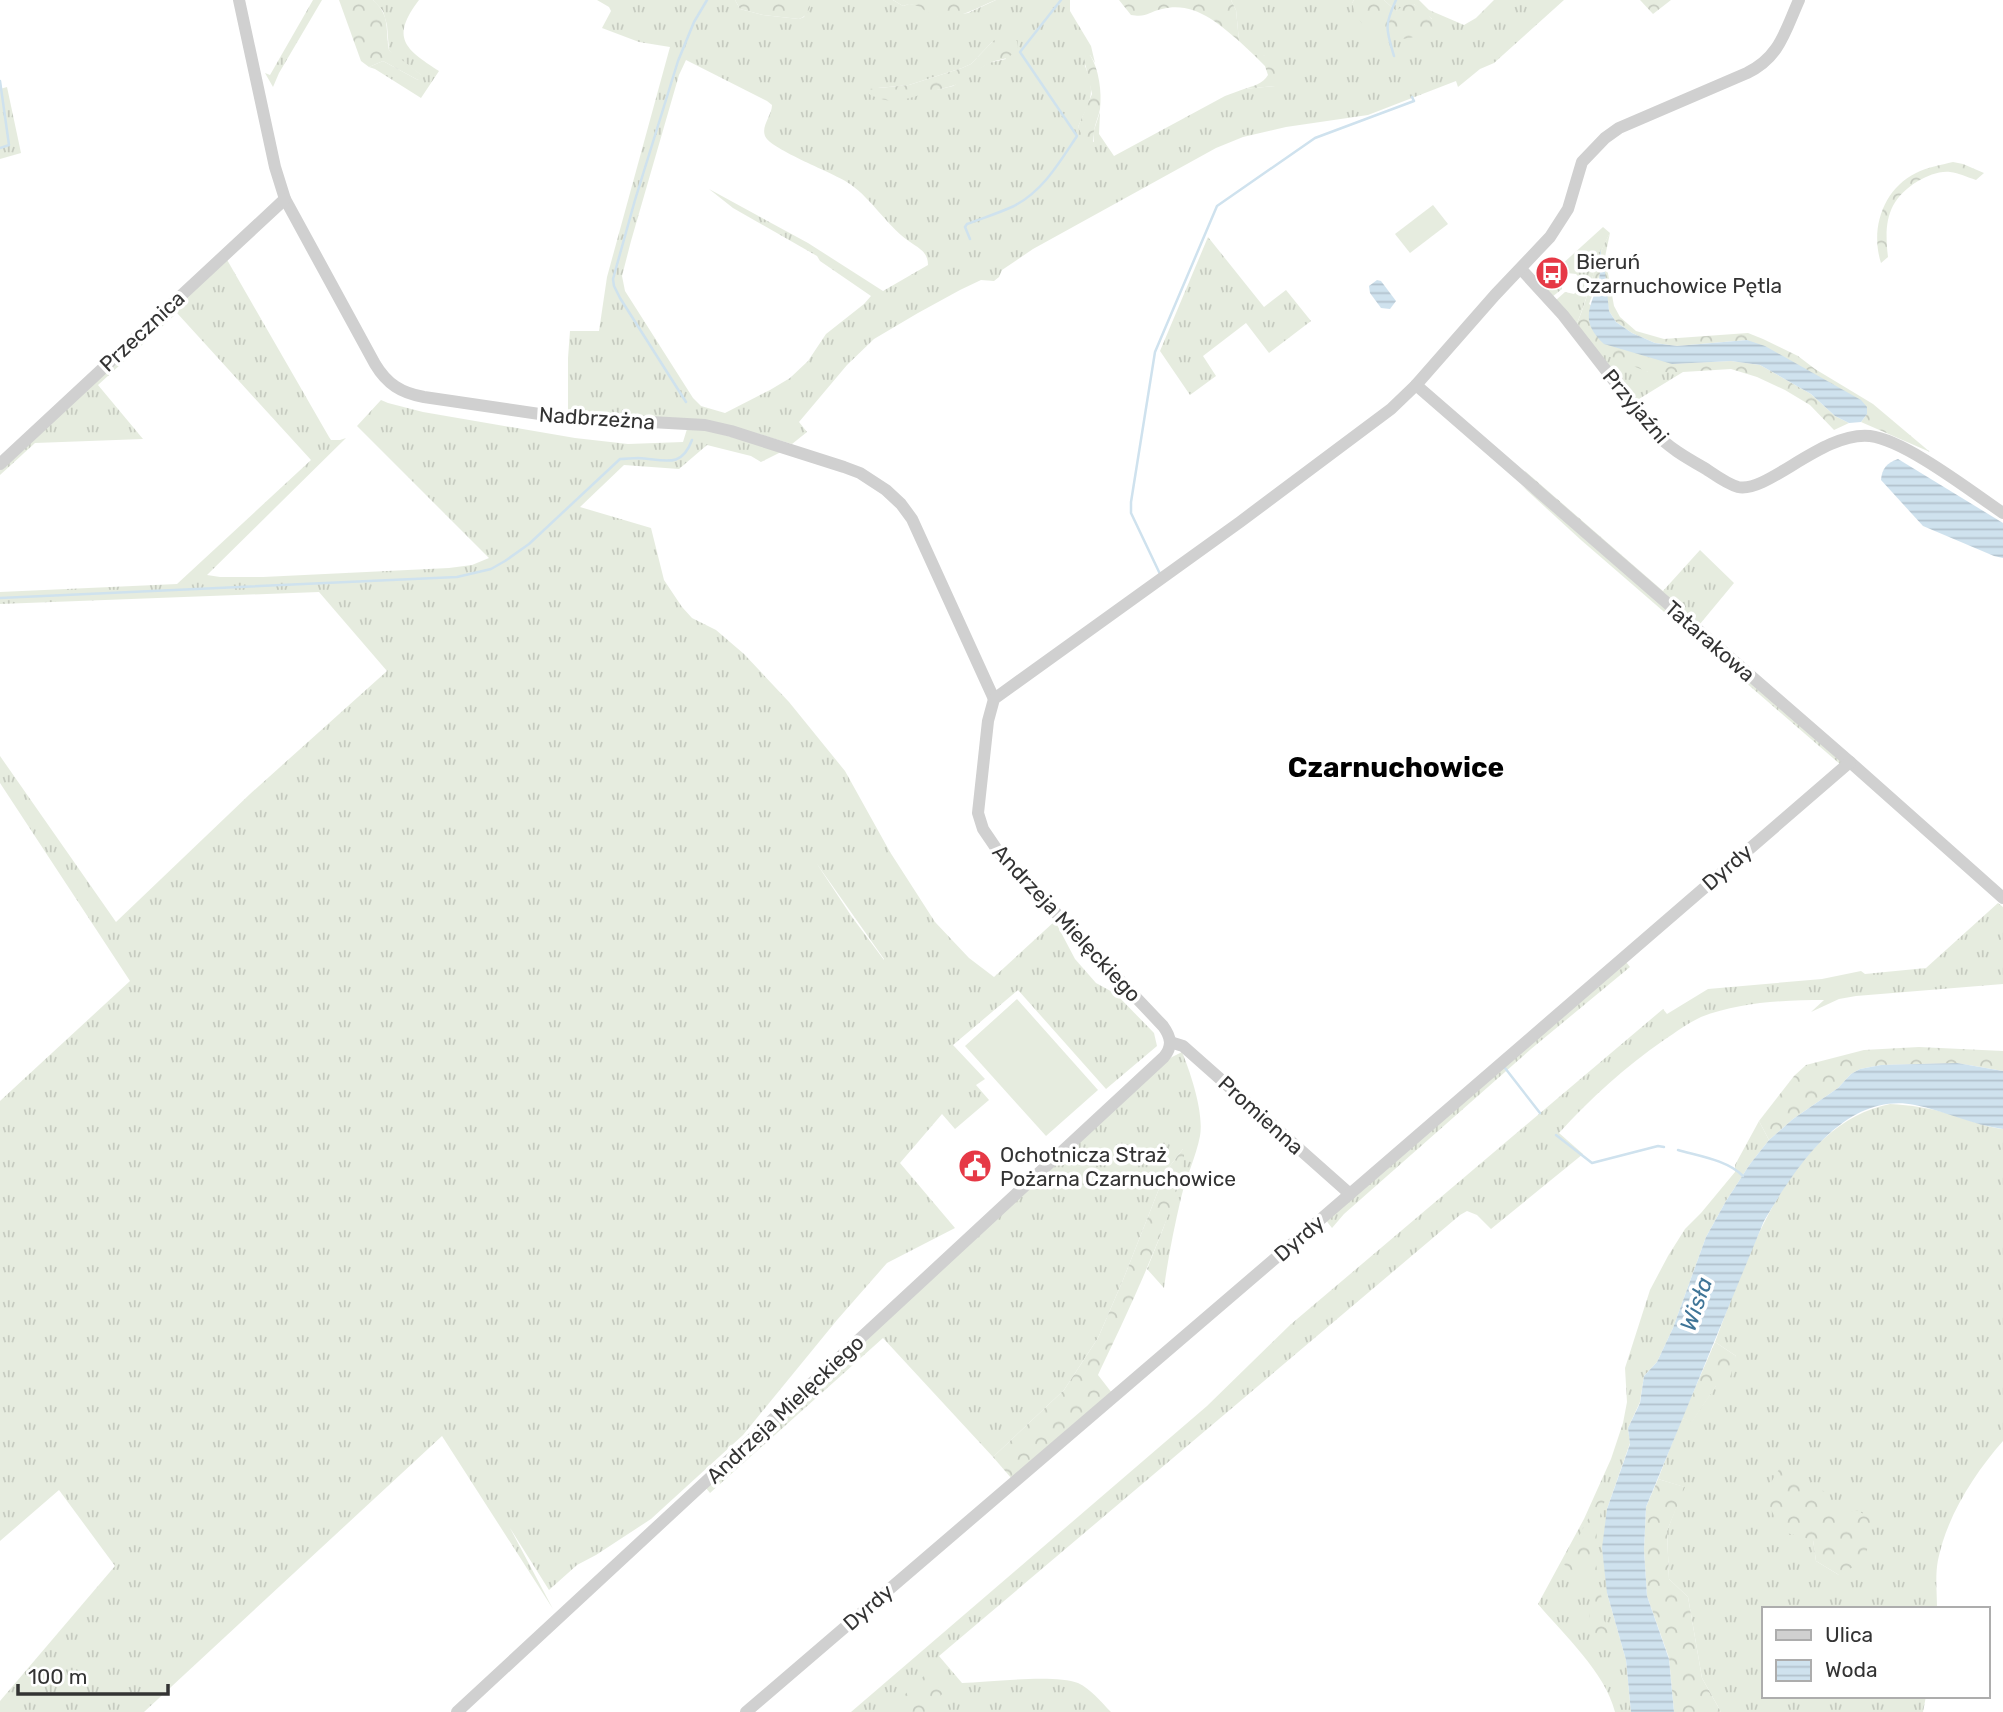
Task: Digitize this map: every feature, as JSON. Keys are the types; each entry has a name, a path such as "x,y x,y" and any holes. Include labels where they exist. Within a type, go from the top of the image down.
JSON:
{"street":[{"name":"Nadbrzeżna","path":"239,0 275,167 285,199 380,373 394,387 424,397 560,417 716,427 860,473 901,504 915,524 994,699"},
{"path":"994,699 1391,409 1550,237 1568,209 1582,162 1605,138 1619,128 1747,73 1766,62 1778,46 1799,0"},
{"name":"Przecznica","path":"0,464 285,199"},
{"name":"Przyjaźni","path":"1521,269 1563,315 1654,432 1668,446 1725,481 1739,487 1749,486 1774,476 1825,445 1869,436 1896,443 2003,513"},
{"name":"Tatarakowa","path":"1416,385 2003,898"},
{"name":"Andrzeja Mielęckiego","path":"457,1712 1164,1057 1168,1050 1170,1042 1163,1026 1000,854 983,829 978,806 988,721 994,699"},
{"name":"Dyrdy","path":"746,1712 1850,762"},
{"name":"Promienna","path":"1170,1042 1183,1046 1350,1194"}],"green space":[{"path":"313,0 322,0 273,87 265,73 270,75"},
{"path":"339,0 373,0 385,17 389,50 424,77 418,80 383,61 369,67 361,61"},
{"path":"373,0 419,0 405,24 405,42 417,56 439,71 421,98 369,67 383,61 418,80 421,75 389,50 383,11"},
{"path":"597,0 735,0 740,9 799,19 804,17 810,0 893,0 903,6 918,5 939,17 968,13 996,0 1070,0 1070,11 1091,46 1095,63 1090,55 1085,66 1091,85 1090,98 1078,127 1084,137 1094,142 1093,133 1100,112 1099,134 1114,156 1225,96 1244,89 1275,86 1264,55 1254,55 1239,41 1236,10 1231,0 1354,0 1352,3 1432,19 1414,4 1396,11 1384,0 1419,0 1429,10 1464,25 1476,18 1494,0 1564,0 1494,63 1480,69 1458,87 1456,81 1368,115 1286,127 1243,137 1216,148 1033,249 1002,270 994,281 981,280 918,313 874,339 847,365 799,422 807,432 792,444 759,434 568,414 570,331 599,331 607,277 670,47 639,42 602,28 611,11","holes":["992,42 1006,59 988,63 953,86 936,90 878,88 909,85 962,68 971,64","686,60 772,105 764,132 770,142 850,184 896,230 922,250 928,261 928,265 883,291 808,243 709,189 733,208 817,256 820,261 871,296 826,334 808,361 790,378 725,413 701,406 693,398 625,291 622,276 679,75"]},
{"path":"735,0 810,0 810,3 807,14 799,19 740,9"},
{"path":"893,0 996,0 960,15 945,18 917,6 903,6"},
{"path":"1119,0 1231,0 1236,10 1239,41 1213,20 1194,11 1173,7 1136,16 1131,15"},
{"path":"1354,0 1384,0 1396,11 1404,5 1414,4 1431,18 1433,30 1408,38 1384,38 1365,26 1357,16 1352,3"},
{"path":"1640,0 1671,0 1653,14"},
{"path":"1000,36 1011,36 1017,41 1018,47 1007,58 986,65 961,83 903,100 887,100 869,94 869,89 909,85 962,68 971,64"},
{"path":"1090,55 1098,74 1101,102 1093,142 1091,146 1085,147 1078,127 1092,94 1084,58"},
{"path":"1254,55 1265,55 1276,65 1279,78 1275,86 1244,89 1261,83 1268,75 1265,66"},
{"path":"7,87 21,153 0,159 0,89"},
{"path":"1953,162 1984,173 1976,180 1953,173 1937,173 1908,188 1890,213 1888,257 1881,263 1877,237 1879,224 1882,211 1895,189 1916,173"},
{"path":"1433,205 1448,224 1410,253 1395,234"},
{"path":"1603,227 1610,233 1577,323 1648,372 1683,372 1634,402 1556,300 1565,292 1574,294 1581,284 1576,274 1567,273 1560,266"},
{"path":"1610,233 1605,257 1614,306 1620,317 1636,331 1664,339 1748,333 1763,339 1798,356 1873,404 1930,452 1861,422 1867,414 1747,340 1677,346 1655,343 1632,333 1616,322 1609,311 1600,254"},
{"path":"1208,237 1264,307 1286,290 1311,321 1269,353 1246,323 1203,356 1216,376 1190,395 1160,351"},
{"path":"1600,254 1600,274 1589,304 1672,364 1731,361 1760,365 1811,394 1835,416 1849,423 1834,430 1810,405 1785,390 1731,369 1648,372 1603,354 1577,323"},
{"path":"226,258 331,440 346,438 207,575 263,577 449,568 472,565 489,558 357,426 381,400 423,412 575,438 628,444 683,442 687,429 706,430 783,451 761,462 751,456 707,445 679,469 624,465 580,507 651,528 664,580 682,607 692,618 716,630 744,654 789,702 845,771 890,852 935,922 969,958 994,977 1055,921 1075,959 1096,983 1116,994 1154,1033 1157,1046 1106,1089 1018,990 953,1045 985,1079 976,1085 989,1100 955,1129 942,1114 900,1163 955,1228 887,1263 743,1435 651,1519 577,1565 549,1590 510,1528 553,1609 442,1436 144,1712 0,1712 0,1701 115,1566 59,1490 0,1541 0,1101 130,981 0,783 0,756 116,922 250,794 387,671 319,592 0,604 0,592 177,584 311,460 177,313 98,385 143,439 35,443 0,475 0,467","holes":["817,864 884,959 852,917"]},
{"path":"1559,272 1564,276 1562,289 1552,297 1541,285 1548,276 1552,280"},
{"path":"1525,471 1663,591 1700,550 1734,583 1700,624 1527,478"},
{"path":"1521,485 1553,509 1841,759 1841,765 1581,540"},
{"path":"1998,903 2003,907 2003,984 1856,996 1839,999 1811,1012 1824,1000 1747,1005 1701,1017 1664,1040 1609,1084 1559,1133 1583,1154 1491,1229 1477,1215 1467,1211 1460,1215 939,1656 962,1683 1068,1680 1087,1689 1111,1712 851,1712 1207,1406 1290,1325 1663,1009 1667,1014 1708,989 1822,979 1861,971 1865,974 1926,968"},
{"path":"1626,962 1630,967 1531,1049 1344,1214 1332,1228 1325,1219"},
{"path":"1017,999 1098,1090 1046,1136 965,1046"},
{"path":"1919,1047 2003,1051 2003,1071 1957,1063 1881,1065 1860,1069 1769,1140 1759,1121 1794,1076 1806,1065 1864,1050"},
{"path":"1182,1052 1196,1094 1201,1127 1178,1209 1164,1288 1147,1269 1181,1176 1183,1149 1166,1171 1098,1338 1064,1390 993,1457 883,1338 710,1493 706,1488 1168,1059"},
{"path":"1890,1104 1935,1110 2003,1129 2003,1441 1963,1496 1948,1527 1937,1566 1937,1607 1762,1607 1762,1698 1926,1698 1923,1712 1721,1712 1702,1678 1688,1597 1669,1579 1667,1531 1684,1487 1658,1479 1682,1418 1692,1421 1736,1356 1715,1342 1758,1235 1799,1166 1825,1138 1855,1117","holes":["1813,1540 1839,1575 1816,1561"]},
{"path":"1759,1121 1769,1140 1750,1164 1706,1237 1673,1328 1657,1362 1644,1376 1640,1402 1628,1428 1630,1443 1607,1509 1607,1593 1626,1660 1631,1712 1615,1712 1610,1697 1593,1668 1538,1604 1584,1519 1611,1459 1627,1402 1625,1368 1650,1290 1685,1229 1735,1172 1735,1165"},
{"path":"1183,1149 1183,1165 1177,1191 1165,1223 1098,1375 1112,1393 1012,1479 993,1457 1064,1390 1098,1338 1166,1171"},
{"path":"1715,1342 1736,1356 1728,1385 1716,1386 1692,1422 1682,1418"},
{"path":"1780,1468 1829,1494 1837,1516 1857,1510 1873,1520 1865,1560 1839,1575 1816,1561 1813,1540 1783,1532 1763,1495"},
{"path":"1658,1479 1685,1487 1667,1531 1669,1579 1688,1597 1702,1678 1721,1712 1674,1712 1669,1658 1647,1596 1644,1550 1646,1507"},
{"path":"1602,1493 1605,1500 1598,1522 1595,1554 1603,1604 1602,1615 1610,1634 1608,1641 1604,1642 1597,1637 1590,1624 1591,1582 1564,1564"},
{"path":"928,1672 943,1693 926,1712 904,1712 896,1703"}],"water":[{"path":"1600,249 1609,311 1616,322 1632,333 1655,343 1677,346 1747,340 1765,346 1861,400 1867,407 1867,414 1861,422 1849,423 1835,416 1811,394 1760,365 1731,361 1672,364 1604,344 1590,325 1589,317 1600,272"},
{"path":"1377,280 1381,281 1396,301 1390,309 1381,308 1370,293 1369,286"},
{"path":"1898,459 2003,523 2003,558 1923,526 1881,480 1886,466"},
{"name":"Wisła","path":"1957,1063 2003,1071 2003,1129 1915,1105 1889,1104 1866,1110 1844,1122 1825,1138 1791,1179 1764,1221 1646,1507 1644,1550 1647,1596 1669,1659 1674,1712 1631,1712 1626,1660 1607,1593 1602,1548 1607,1509 1630,1444 1628,1428 1640,1403 1644,1376 1657,1362 1673,1328 1706,1237 1750,1164 1769,1140 1793,1119 1838,1088 1851,1074 1860,1069 1881,1065"}],"waterway":[{"path":"686,402 620,298 613,279 678,61 694,22 707,0"},
{"path":"970,239 965,227 967,224 1014,206 1034,193 1050,176 1077,136 1020,52 1061,0"},
{"path":"1394,56 1387,28 1396,0"},
{"path":"0,81 9,145 0,148"},
{"path":"1160,574 1131,513 1131,502 1155,352 1217,206 1315,138 1414,101 1412,97"},
{"path":"0,598 457,577 491,569 529,544 620,459 670,461 682,456 692,440"},
{"path":"1505,1068 1540,1113"},
{"path":"1556,1135 1592,1163 1658,1146 1664,1147"},
{"path":"1678,1150 1721,1162 1743,1176"}],"place":[{"name":"Bieruń Czarnuchowice Pętla","path":"1552,273"},
{"name":"Ochotnicza Straż Pożarna Czarnuchowice","path":"975,1166"}],"district":[{"name":"Czarnuchowice","path":"1396,767"}]}
